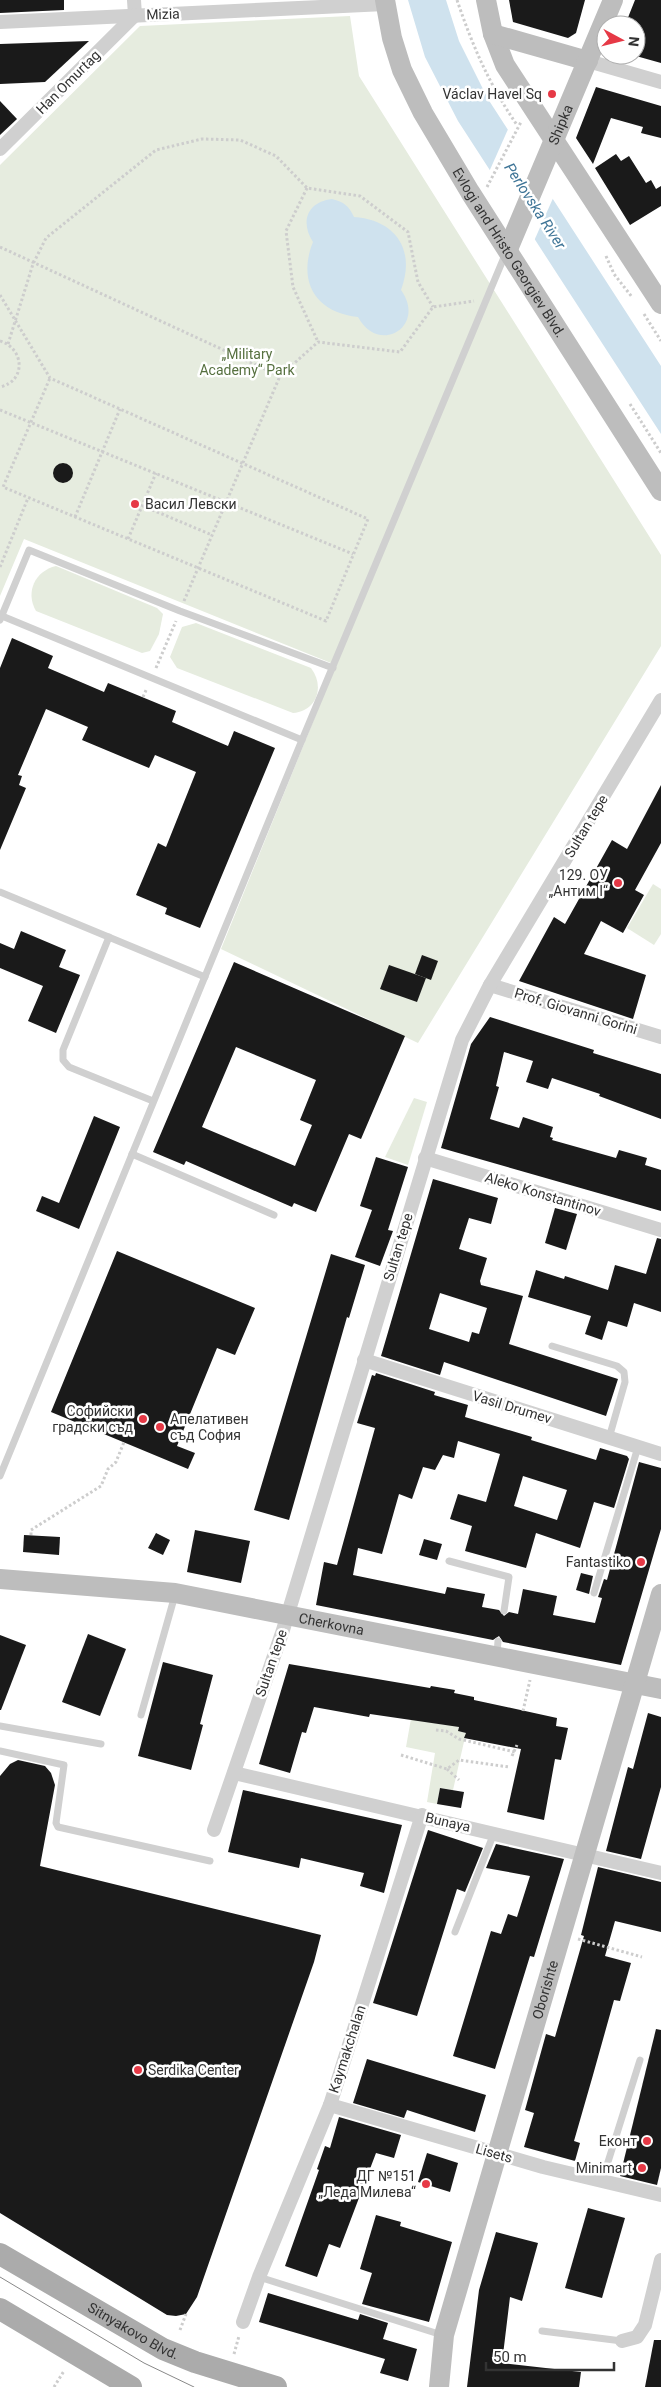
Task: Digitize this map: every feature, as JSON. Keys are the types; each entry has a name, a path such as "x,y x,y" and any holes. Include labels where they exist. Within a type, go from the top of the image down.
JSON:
{"main road":[{"name":"Sitnyakovo Blvd.","path":"0,2254 163,2349 228,2373 276,2387"},
{"path":"0,2309 131,2387"}],"street":[{"path":"134,0 135,15"},
{"path":"486,0 494,34 505,65 533,111 555,140 661,304"},
{"name":"Shipka","path":"508,249 543,170 613,0"},
{"name":"Mizia","path":"0,22 385,2"},
{"name":"Evlogi and Hristo Georgiev Blvd.","path":"385,2 392,38 406,78 423,113 661,491"},
{"name":"Han Omurtag","path":"0,149 135,15"},
{"path":"494,34 661,82"},
{"name":"Sultan tepe","path":"214,1830 287,1616 462,1040 490,985 661,700"},
{"name":"Prof. Giovanni Gorini","path":"490,985 661,1037"},
{"name":"Aleko Konstantinov","path":"425,1158 661,1230"},
{"name":"Vasil Drumev","path":"364,1360 661,1454"},
{"name":"Cherkovna","path":"0,1579 175,1593 287,1616 497,1649 661,1690"},
{"name":"Oborishte","path":"439,2387 444,2335 661,1594"},
{"name":"Bunaya","path":"234,1773 422,1815 661,1873"},
{"name":"Kaymakchalan","path":"243,2322 259,2277 330,2105 422,1815"},
{"name":"Lisets","path":"330,2105 497,2154 661,2195"},
{"path":"622,2342 637,2338 645,2325 661,2260"}],"lane":[{"path":"0,1476 302,740 508,249"},
{"path":"302,740 1,618 29,550 180,611 333,668"},
{"path":"0,892 205,977"},
{"path":"109,937 63,1050 62,1060 69,1066 153,1101"},
{"path":"132,1154 274,1215"},
{"path":"552,1346 617,1366 624,1372 625,1382 609,1438"},
{"path":"594,1593 638,1447"},
{"path":"449,1561 510,1578 504,1611"},
{"path":"142,1715 175,1593"},
{"path":"0,1726 100,1744"},
{"path":"0,1751 64,1765 56,1823 58,1827 210,1862"},
{"path":"454,1932 494,1833"},
{"path":"602,2181 640,2060"},
{"path":"259,2277 444,2335"},
{"path":"542,2330 622,2342"}],"path":[{"path":"491,182 521,122"},
{"path":"8,344 33,264 46,238 156,150 202,138 240,140 276,156 307,188 360,196 408,232 418,282 433,307"},
{"path":"307,188 286,231 293,288 318,342"},
{"path":"0,247 33,264 280,376"},
{"path":"0,295 50,378 368,519 326,620 3,487 50,378"},
{"path":"151,678 280,376 318,342 400,352 433,307 487,300"},
{"path":"0,341 8,344 19,358 20,367 11,382 0,386"},
{"path":"74,517 120,409"},
{"path":"0,410 353,554"},
{"path":"128,539 156,473"},
{"path":"0,567 28,498"},
{"path":"142,506 212,535"},
{"path":"0,548 6,551"},
{"path":"31,1535 31,1530 101,1486 108,1469 116,1462 124,1442"},
{"path":"523,1711 531,1677"},
{"path":"436,1730 446,1731 459,1739 515,1752"},
{"path":"512,1756 517,1745"},
{"path":"401,1755 447,1769 459,1780"},
{"path":"447,1769 459,1760 509,1767"},
{"path":"561,1935 642,1957"},
{"path":"180,2330 186,2314"},
{"path":"228,2373 243,2322"},
{"path":"54,2387 64,2371"}],"green space":[{"name":"„Military Academy“ Park","path":"350,16 359,76 661,555 661,646 418,1043 221,949 336,665 24,539 0,596 0,165 140,26"},
{"path":"56,566 157,608 163,614 159,634 150,651 142,653 36,611 32,597 34,583 42,572"},
{"path":"196,623 311,668 315,675 318,690 313,703 308,708 293,713 177,668 170,657 182,627"},
{"path":"653,884 661,889 661,934 654,945 627,928"},
{"path":"414,1098 427,1102 408,1165 385,1157"},
{"path":"412,1713 434,1723 446,1725 459,1724 458,1731 466,1733 453,1790 440,1788 437,1804 427,1802 435,1753 406,1747"}],"water":[{"name":"Perlovska River","path":"408,0 446,0 459,41 488,99 661,366 661,434 458,121 425,57"},
{"path":"332,199 346,205 354,217 369,219 391,231 399,240 404,250 406,262 405,276 401,290 407,303 408,315 404,325 397,332 388,335 377,334 367,329 358,317 331,309 321,302 314,293 309,282 307,270 313,242 307,227 308,214 317,204"}],"pier":[{"path":"509,127 554,196 534,241 489,172"}],"building":[{"path":"0,0 64,0 64,10 0,13"},
{"path":"509,0 585,0 576,33 568,38 513,22"},
{"path":"635,0 661,0 661,63 646,59 646,15 629,15"},
{"path":"89,41 45,82 0,84 0,44"},
{"path":"596,87 661,106 661,138 641,133 643,127 611,118 593,164 576,138"},
{"path":"0,101 17,119 0,135"},
{"path":"616,154 621,161 629,156 646,183 651,180 656,189 661,186 661,206 630,225 595,168"},
{"path":"59,463 67,463 73,469 73,477 67,483 59,483 53,477 53,469"},
{"path":"12,638 53,656 48,668 104,692 108,683 176,711 172,722 228,746 234,731 275,748 200,928 165,914 167,908 136,895 158,843 166,847 196,772 155,755 149,768 82,740 88,727 46,709 18,775 22,776 19,785 26,788 0,850 0,668"},
{"path":"661,785 661,843 635,890 644,895 623,933 601,921 584,954 646,975 633,1019 519,981 554,917 565,924 612,840 627,849"},
{"path":"21,931 66,950 59,967 80,975 56,1033 28,1021 43,986 0,968 0,943 14,949"},
{"path":"422,955 438,961 431,980 415,974"},
{"path":"234,962 405,1036 361,1139 349,1134 316,1212 294,1203 292,1207 186,1161 184,1165 153,1152","holes":["236,1047 316,1080 300,1120 312,1125 295,1166 202,1127"]},
{"path":"389,965 426,978 417,1002 380,989"},
{"path":"490,1017 594,1050 593,1053 661,1074 661,1119 599,1096 600,1094 552,1078 548,1089 526,1082 533,1061 504,1052 496,1086 499,1087 490,1119 519,1128 523,1117 553,1127 550,1137 553,1138 552,1140 616,1158 619,1150 647,1158 645,1165 661,1170 661,1211 441,1148 471,1044"},
{"path":"94,1116 120,1127 79,1229 36,1211 42,1196 59,1203"},
{"path":"376,1157 408,1167 388,1230 393,1231 380,1266 355,1257 372,1210 360,1206"},
{"path":"433,1179 498,1198 491,1224 469,1218 459,1249 487,1258 480,1281 481,1285 523,1296 509,1344 618,1379 606,1416 444,1362 440,1375 381,1356","holes":["440,1293 487,1308 479,1334 472,1332 469,1342 429,1329"]},
{"path":"555,1208 577,1214 566,1250 545,1243"},
{"path":"657,1238 661,1239 661,1312 634,1303 627,1327 608,1321 602,1340 585,1334 591,1316 528,1297 536,1270 564,1279 565,1276 608,1290 615,1265 646,1274"},
{"path":"117,1251 255,1308 235,1355 217,1348 177,1446 195,1453 188,1469 51,1412"},
{"path":"331,1254 365,1265 349,1318 347,1317 289,1520 254,1510"},
{"path":"376,1373 435,1392 434,1395 468,1405 465,1417 532,1437 531,1440 596,1460 600,1448 627,1456 629,1459 614,1508 594,1502 580,1548 536,1533 526,1568 465,1551 472,1526 450,1519 458,1494 486,1502 500,1454 458,1441 454,1458 443,1455 435,1470 423,1467 412,1499 399,1494 382,1554 358,1548 353,1575 445,1594 447,1587 485,1594 482,1607 499,1610 504,1616 509,1612 518,1614 523,1589 557,1596 553,1615 595,1623 602,1598 598,1597 604,1579 607,1580 639,1462 661,1468 661,1529 621,1665 503,1642 499,1636 493,1640 316,1605 324,1562 337,1565 375,1428 357,1423 372,1375 375,1376","holes":["523,1476 567,1490 557,1520 514,1506"]},
{"path":"195,1530 250,1541 241,1583 187,1572"},
{"path":"156,1533 170,1540 163,1555 148,1548"},
{"path":"24,1535 60,1537 59,1555 23,1552"},
{"path":"424,1539 442,1544 437,1560 419,1555"},
{"path":"581,1573 593,1576 589,1594 576,1590"},
{"path":"88,1634 126,1649 100,1716 62,1702"},
{"path":"0,1635 26,1645 1,1710 0,1710"},
{"path":"163,1662 213,1675 200,1724 203,1725 191,1770 138,1756"},
{"path":"289,1664 430,1688 431,1686 455,1690 454,1693 474,1697 474,1700 557,1718 556,1726 568,1728 561,1760 555,1759 544,1820 507,1812 521,1749 464,1738 466,1733 458,1731 459,1727 370,1714 369,1717 314,1707 306,1733 302,1732 290,1773 259,1764"},
{"path":"648,1713 661,1717 661,1787 641,1859 606,1851 628,1767 633,1769"},
{"name":"Serdika Center","path":"18,1760 45,1766 51,1773 55,1785 40,1866 321,1935 314,1962 197,2297 186,2314 167,2315 0,2213 0,1776 10,1764"},
{"path":"440,1788 464,1792 461,1808 437,1804"},
{"path":"243,1790 402,1825 384,1893 360,1886 364,1873 301,1858 299,1868 228,1852"},
{"path":"428,1830 483,1848 465,1892 457,1889 417,2016 373,2003"},
{"path":"496,1844 564,1859 534,1957 530,1956 495,2069 453,2056 491,1931 501,1934 508,1914 517,1917 530,1876 486,1868"},
{"path":"598,1867 661,1882 661,1932 615,1921 605,1956 631,1963 620,2001 614,2000 574,2141 580,2143 575,2161 524,2147 534,2113 525,2110 546,2034 555,2037 584,1936 581,1935"},
{"path":"656,2029 661,2030 661,2168 657,2185 620,2176"},
{"path":"367,2059 486,2095 475,2132 407,2110 404,2118 353,2103"},
{"path":"339,2117 401,2135 394,2158 376,2153 340,2248 329,2244 317,2277 285,2266 319,2170 317,2169 325,2146 330,2148"},
{"path":"427,2153 458,2163 450,2192 418,2182"},
{"path":"588,2208 625,2218 602,2298 565,2288"},
{"path":"376,2215 401,2222 400,2226 452,2242 429,2322 362,2304 372,2273 360,2269"},
{"path":"496,2232 538,2243 522,2301 510,2297 502,2363 581,2372 579,2387 467,2387 479,2290"},
{"path":"268,2293 358,2320 360,2314 388,2323 383,2339 417,2349 408,2381 380,2373 385,2359 259,2322"},
{"path":"654,2340 661,2340 661,2387 645,2387"}],"tram line":[{"path":"0,2277 144,2363 194,2387"}],"place":[{"name":"Václav Havel Sq","path":"552,94"},
{"name":"Васил Левски","path":"135,504"},
{"name":"129. ОУ „Антим I“","path":"618,883"},
{"name":"Софийски градски съд","path":"143,1419"},
{"name":"Апелативен съд София","path":"160,1427"},
{"name":"Fantastiko","path":"641,1562"},
{"name":"Serdika Center","path":"138,2070"},
{"name":"Еконт","path":"647,2141"},
{"name":"Minimart","path":"642,2168"},
{"name":"ДГ №151 „Леда Милева“","path":"426,2184"}]}
